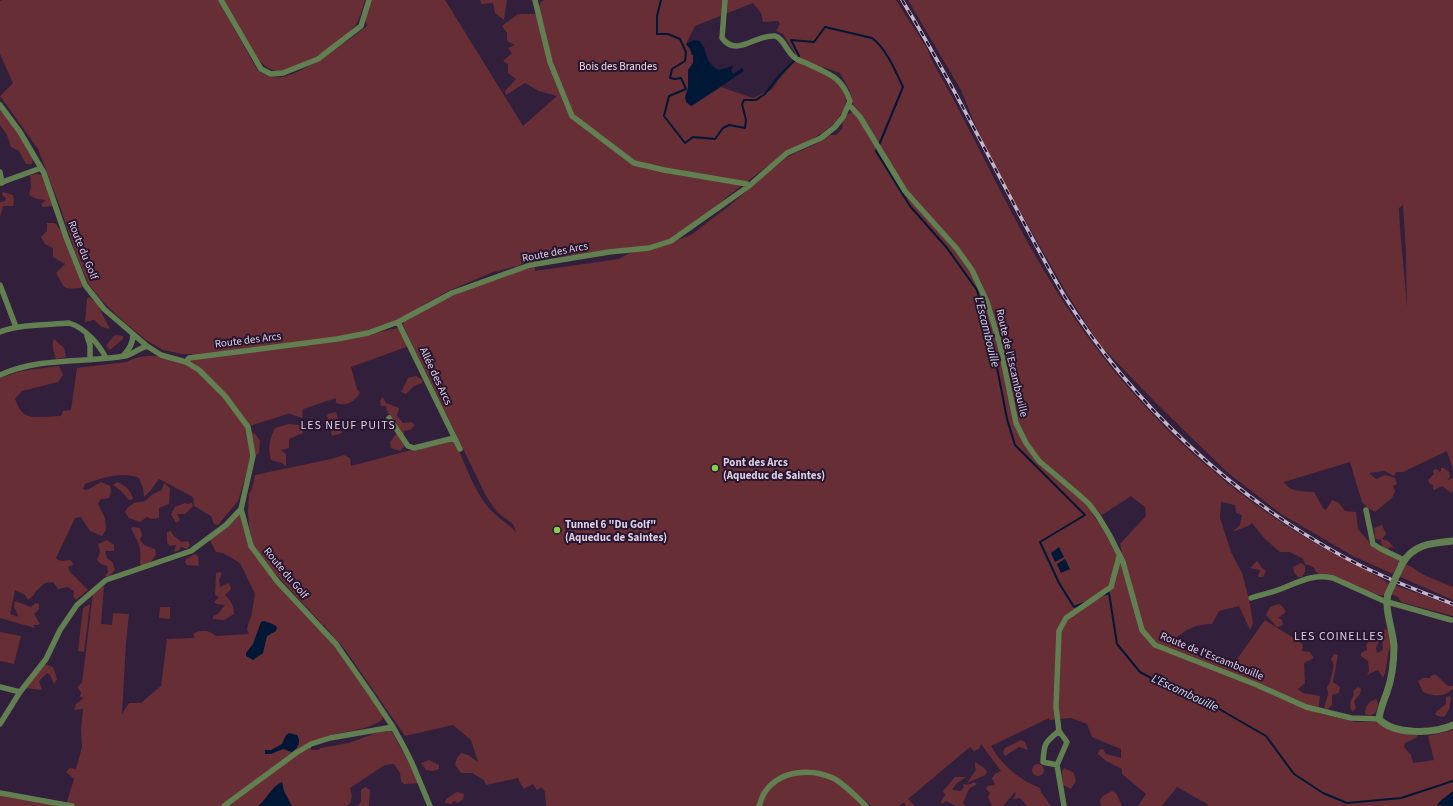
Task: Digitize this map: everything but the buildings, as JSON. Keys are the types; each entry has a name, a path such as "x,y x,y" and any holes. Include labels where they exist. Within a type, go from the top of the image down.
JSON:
{"street":[{"path":"221,0 261,69 271,74 283,73 318,59 361,26 369,0"},
{"path":"535,0 550,62 572,116 634,163 664,170 747,184 749,186"},
{"path":"725,0 722,38 726,44 736,47 764,37 776,36 793,57 832,76 842,83 850,101 848,106"},
{"name":"Route du Golf","path":"0,105 24,138 44,173 66,237 85,285 104,309 147,346 161,355 186,362 199,370 226,396 248,427 253,456 241,510 251,546 277,581 336,644 393,727 412,763 430,806"},
{"name":"Route des Arcs","path":"186,362 189,358 337,339 368,333 398,322 452,293 530,265 609,252 649,248 671,241 749,186 787,153 821,138 835,127 843,117 848,106"},
{"name":"Route de l'Escambouille","path":"848,106 851,107 860,117 905,191 957,249 972,270 988,302 1000,345 1016,423 1026,443 1039,461 1089,504 1098,516 1123,562 1142,630 1155,645 1257,685 1306,707 1351,718 1379,719"},
{"path":"0,172 1,183 41,168"},
{"path":"0,285 16,328"},
{"name":"Allée des Arcs","path":"398,322 460,450"},
{"path":"0,332 8,329 69,323 85,332 101,349 106,358"},
{"path":"85,332 90,345 90,360"},
{"path":"123,357 133,342 133,334"},
{"path":"0,375 18,368 39,364 123,357 147,346"},
{"path":"389,418 408,446 414,448 454,438"},
{"path":"0,724 20,692 46,659 60,630 77,605 106,580 191,551 226,525 241,510"},
{"path":"1366,510 1374,544 1403,562"},
{"path":"1453,541 1422,545 1412,551 1403,562 1387,598 1394,646 1388,690 1379,719 1383,723 1398,729 1415,732 1428,732 1453,725"},
{"path":"1064,806 1057,765 1067,742 1059,731 1056,707 1060,631 1066,618 1111,587 1119,557"},
{"path":"1251,598 1278,590 1302,579 1327,576 1451,620"},
{"path":"0,687 20,692"},
{"path":"224,806 296,753 311,744 330,738 393,727"},
{"path":"1057,765 1043,762 1044,746 1050,738 1059,731"},
{"path":"759,806 764,793 772,783 788,775 799,772 814,773 833,779 866,806"},
{"path":"0,793 72,806"}],"green space":[{"name":"Bois des Brandes","path":"218,0 258,71 269,76 282,77 302,70 367,26 365,17 370,0 445,0 523,126 557,96 539,91 525,83 506,95 505,91 516,79 508,73 508,64 503,61 512,53 508,48 515,45 507,41 507,33 502,26 518,14 536,14 541,2 544,0 896,0 928,50 931,59 1016,221 1046,274 1081,328 1121,379 1164,426 1188,449 1237,491 1264,511 1306,538 1389,584 1383,596 1368,592 1333,575 1318,574 1313,567 1305,564 1303,559 1290,552 1280,552 1265,539 1252,523 1232,532 1240,525 1242,515 1236,513 1235,505 1221,502 1220,518 1231,552 1242,573 1249,599 1253,623 1250,630 1239,606 1219,611 1212,624 1192,628 1183,632 1175,639 1182,649 1208,660 1224,662 1232,666 1265,620 1303,644 1302,651 1310,652 1314,658 1304,663 1305,683 1298,689 1303,693 1320,696 1318,713 1356,722 1378,722 1392,731 1418,734 1416,738 1405,743 1404,747 1411,755 1413,763 1434,760 1428,736 1453,730 1453,791 1441,801 1438,806 1208,806 1177,787 1162,806 1138,806 1146,794 1122,774 1122,769 1106,761 1098,754 1099,750 1103,749 1106,754 1121,758 1121,749 1092,737 1087,724 1071,718 1049,720 1049,718 991,746 1000,759 1012,771 1025,781 1040,788 1041,792 1051,806 1027,806 1020,798 1013,799 1016,794 1015,792 1003,806 992,806 988,797 990,793 986,789 987,786 995,785 992,778 995,774 1001,771 981,744 979,749 974,751 970,747 908,799 915,806 906,806 904,802 899,806 871,806 844,782 866,806 546,806 545,792 542,787 537,790 533,784 524,789 518,778 486,785 484,780 472,773 461,773 455,765 457,758 461,753 468,755 478,762 471,740 453,725 405,736 346,651 325,625 323,625 273,571 253,544 249,526 248,511 249,494 252,489 255,475 344,455 350,458 351,466 449,440 454,442 457,446 471,478 491,511 516,532 513,524 497,512 486,496 403,325 404,321 452,293 529,264 535,267 535,271 619,259 637,249 532,258 518,266 493,272 446,292 399,319 342,340 398,328 409,346 351,367 357,389 360,393 350,403 336,403 336,398 303,409 302,418 290,414 291,413 246,427 256,435 260,441 259,453 251,458 238,501 218,525 214,524 211,516 194,506 193,497 159,479 144,497 143,488 139,478 132,476 112,476 85,484 83,489 87,490 101,482 110,486 111,492 109,498 101,499 98,504 105,518 106,530 102,536 90,531 81,517 75,518 56,558 61,561 70,560 72,562 73,565 68,567 70,572 88,590 76,600 73,596 74,591 67,587 58,589 53,582 45,583 28,600 25,595 15,590 10,614 19,617 14,607 15,601 31,607 36,603 39,604 39,609 34,614 40,624 33,625 35,628 0,618 0,378 21,371 59,366 63,375 58,382 22,391 15,399 19,408 26,415 38,417 61,416 63,411 71,410 77,368 127,362 135,358 152,356 195,360 192,354 182,354 163,350 146,340 102,301 88,283 38,149 0,96 13,83 0,54 0,1","holes":["753,3 761,13 763,22 778,21 780,24 776,31 783,34 795,53 794,60 771,90 753,98 721,87 692,106 688,70 693,63 693,54 692,55 686,44 695,26","823,67 840,73 850,91 853,105 870,128 854,112 848,114 843,120 842,129 836,135 830,135 816,144 787,157 729,206 691,235 663,245 688,231 728,196 769,165 822,133 836,122 845,107 846,98 844,89 833,79 818,71","1131,496 1145,507 1146,516 1120,544 1122,553 1093,515 1092,505 1102,515"]},
{"path":"222,0 365,0 358,21 353,28 335,44 324,52 300,65 282,71 275,71 268,68 258,59"},
{"path":"480,0 507,0 504,20 495,13 493,3 481,4"},
{"path":"908,0 1453,0 1453,470 1447,451 1403,472 1396,472 1394,476 1384,471 1369,473 1376,479 1385,475 1395,478 1397,484 1393,486 1395,491 1392,498 1375,512 1362,502 1350,462 1284,482 1293,490 1314,492 1323,508 1326,510 1332,500 1339,503 1345,511 1356,512 1358,529 1374,548 1398,560 1399,562 1393,574 1353,556 1281,514 1227,472 1157,404 1100,345 1069,297 984,147 961,90","holes":["1403,205 1407,307 1399,208"]},
{"path":"0,106 33,154 32,164 26,164 19,151 11,147 7,135 0,125"},
{"path":"30,175 42,175 43,177 53,206 43,207 41,204 46,200 37,199 29,195 31,187"},
{"path":"3,192 13,195 14,200 13,206 3,206 0,217 0,202 5,201 6,198 2,195"},
{"path":"47,223 55,223 63,234 83,285 81,288 67,288 61,283 56,273 65,264 53,257 53,248 45,244 41,237 47,231"},
{"path":"89,297 97,304 110,329 102,327 94,320 85,322 87,299"},
{"path":"116,335 123,336 123,339 110,350 106,346"},
{"path":"54,339 64,348 66,357 56,359 53,346"},
{"path":"416,376 423,380 422,383 414,386 406,394 401,392 408,378"},
{"path":"383,397 386,403 399,408 397,416 403,423 411,422 415,425 410,430 404,431 405,446 400,451 391,448 390,442 397,433 386,406 381,406 380,400"},
{"path":"336,412 342,433 332,436 327,416 328,414"},
{"path":"289,424 304,427 303,433 289,439 289,448 281,450 286,454 286,466 282,463 271,460 270,444 271,436 275,428"},
{"path":"1441,468 1444,468 1449,472 1450,477 1447,480 1453,478 1453,491 1450,492 1442,486 1434,490 1433,485 1430,484 1428,480 1434,474 1433,471 1435,469 1439,472 1441,471"},
{"path":"117,482 127,488 133,499 129,500 113,485"},
{"path":"164,483 170,488 169,504 159,508 159,518 152,519 147,517 140,522 129,518 125,512 128,507 134,503 145,501 153,494 162,490"},
{"path":"185,503 192,503 193,506 185,514 177,514 180,520 176,523 171,514 175,507"},
{"path":"241,509 251,546 277,581 336,644 383,716 382,720 365,728 328,736 319,740 311,744 311,750 318,750 321,748 349,743 387,729 392,732 420,783 404,784 401,781 400,773 394,764 385,765 350,788 352,796 350,804 345,806 0,806 0,793 66,805 74,779 66,772 70,768 76,769 82,747 81,730 83,709 74,710 76,704 84,698 80,697 81,692 77,687 82,683 93,593 104,586 101,624 112,625 113,613 129,614 122,714 129,703 141,703 161,686 167,639 195,638 193,634 202,631 211,632 216,636 249,634 247,629 251,618 255,594 240,563 223,553 216,552 209,538"},
{"path":"1382,525 1386,534 1382,539 1388,541 1395,548 1391,547 1386,550 1382,546 1381,540 1376,539 1374,536 1374,528"},
{"path":"131,528 140,528 142,535 140,540 144,545 155,549 156,555 150,563 141,566 140,549 138,541"},
{"path":"171,531 173,535 182,542 188,541 190,545 187,549 181,547 179,550 174,552 176,545 170,546 167,543 167,532"},
{"path":"107,540 114,545 114,551 105,551 107,558 113,563 115,570 109,577 105,576 108,572 107,566 101,564 97,560 100,552 98,544"},
{"path":"195,554 198,556 199,566 187,565 185,562 186,559"},
{"path":"1257,561 1266,571 1263,577 1258,577 1260,570 1250,568"},
{"path":"1301,563 1305,566 1305,572 1302,577 1298,577 1294,572 1293,567"},
{"path":"1404,565 1408,565 1424,575 1453,587 1453,600 1398,576"},
{"path":"216,573 222,573 219,580 220,587 229,583 231,589 225,595 232,604 234,611 234,614 224,620 213,619 213,616 218,614 225,605 214,602 219,597 215,595"},
{"path":"1394,585 1453,606 1453,616 1401,602 1398,597 1391,594"},
{"path":"90,604 84,652 78,651 83,608"},
{"path":"1279,604 1286,612 1278,618 1282,620 1283,625 1277,627 1266,615 1270,607"},
{"path":"160,607 170,607 170,619 159,618"},
{"path":"1385,629 1390,631 1392,645 1388,652 1385,674 1383,678 1378,670 1367,675 1369,671 1368,661 1361,656 1361,653 1367,650 1366,645 1373,634 1379,633 1381,637 1376,648 1377,653 1383,650 1382,635"},
{"path":"0,632 21,636 14,664 0,661"},
{"path":"1334,654 1338,655 1333,682 1340,687 1339,693 1332,695 1332,705 1327,710 1324,708 1328,694 1327,687 1330,682 1334,665 1331,659"},
{"path":"45,664 53,667 57,679 54,684 50,675 47,673 39,681 42,690 26,688"},
{"path":"1435,674 1448,686 1453,686 1453,689 1442,695 1431,695 1423,692 1418,681 1423,678 1430,678"},
{"path":"1358,687 1361,689 1360,694 1354,701 1356,708 1352,712 1350,705 1354,695 1353,691"},
{"path":"1448,696 1451,697 1449,710 1444,717 1437,716 1435,714 1446,704 1446,698"},
{"path":"1376,699 1378,704 1376,712 1370,716 1365,714 1368,704"},
{"path":"1021,740 1025,742 1028,750 1019,747 1005,756 1003,752 1005,748"},
{"path":"429,760 439,765 439,769 433,771 426,770 421,763"},
{"path":"975,762 987,772 985,775 967,783 976,770"},
{"path":"1040,764 1043,765 1043,775 1036,776 1033,775 1032,768 1033,765"},
{"path":"1064,768 1074,773 1076,781 1071,789 1063,785 1062,772"},
{"path":"955,777 966,777 956,784 952,790 961,791 964,787 963,784 968,785 974,782 977,784 969,789 963,803 965,806 956,806 946,801 942,804 941,801 945,795 943,791"},
{"path":"365,787 370,790 369,806 358,806 361,801 361,790"},
{"path":"1112,791 1116,793 1122,806 1101,806 1100,800 1103,796"},
{"path":"457,792 464,794 463,799 458,803 454,801 451,804 445,803 446,799"}],"water":[{"path":"694,40 700,41 703,47 704,46 708,61 719,70 732,66 733,68 731,70 733,74 742,68 744,71 691,106 686,102 685,97 688,88 688,70 693,63 693,55 686,44"},
{"path":"1059,547 1064,557 1055,562 1051,553"},
{"path":"1065,559 1070,569 1061,573 1057,564"},
{"path":"264,621 275,625 277,627 276,631 267,636 263,653 253,660 246,656 246,653 253,644 261,622"},
{"path":"289,733 297,735 299,739 298,746 292,752 283,749 271,754 265,754 265,750 271,750 282,744 286,735"},
{"path":"282,782 284,791 292,806 258,806 278,784"},
{"path":"1453,791 1453,806 1437,805 1440,801"}],"waterway":[{"name":"L'Escambouille","path":"661,0 657,16 657,34 668,34 680,39 686,52 685,61 672,69 670,78 681,78 686,89 669,96 664,116 685,143 693,137 715,139 723,128 729,125 745,128 746,120 742,104 744,100 756,100 765,94 779,76 799,56 791,40 814,42 825,27 872,38 886,54 903,87 879,145"},
{"name":"L'Escambouille","path":"877,149 876,151 910,206 947,248 977,290 995,357 1007,419 1015,445 1085,515 1040,542 1059,583 1074,607 1084,603"},
{"name":"L'Escambouille","path":"1103,595 1109,593 1117,644 1140,672 1168,687 1207,702 1266,736 1294,774 1323,793 1347,803 1401,798 1453,781"}],"railway":[{"path":"902,0 946,77 1065,297 1092,337 1122,375 1154,411 1188,445 1224,476 1263,506 1303,533 1344,557 1371,570 1411,588 1453,604"}],"place":[{"name":"Pont des Arcs (Aqueduc de Saintes)","path":"715,468"},
{"name":"Tunnel 6 \"Du Golf\" (Aqueduc de Saintes)","path":"557,530"}],"district":[{"name":"LES NEUF PUITS","path":"348,425"},
{"name":"LES COINELLES","path":"1339,636"}]}
